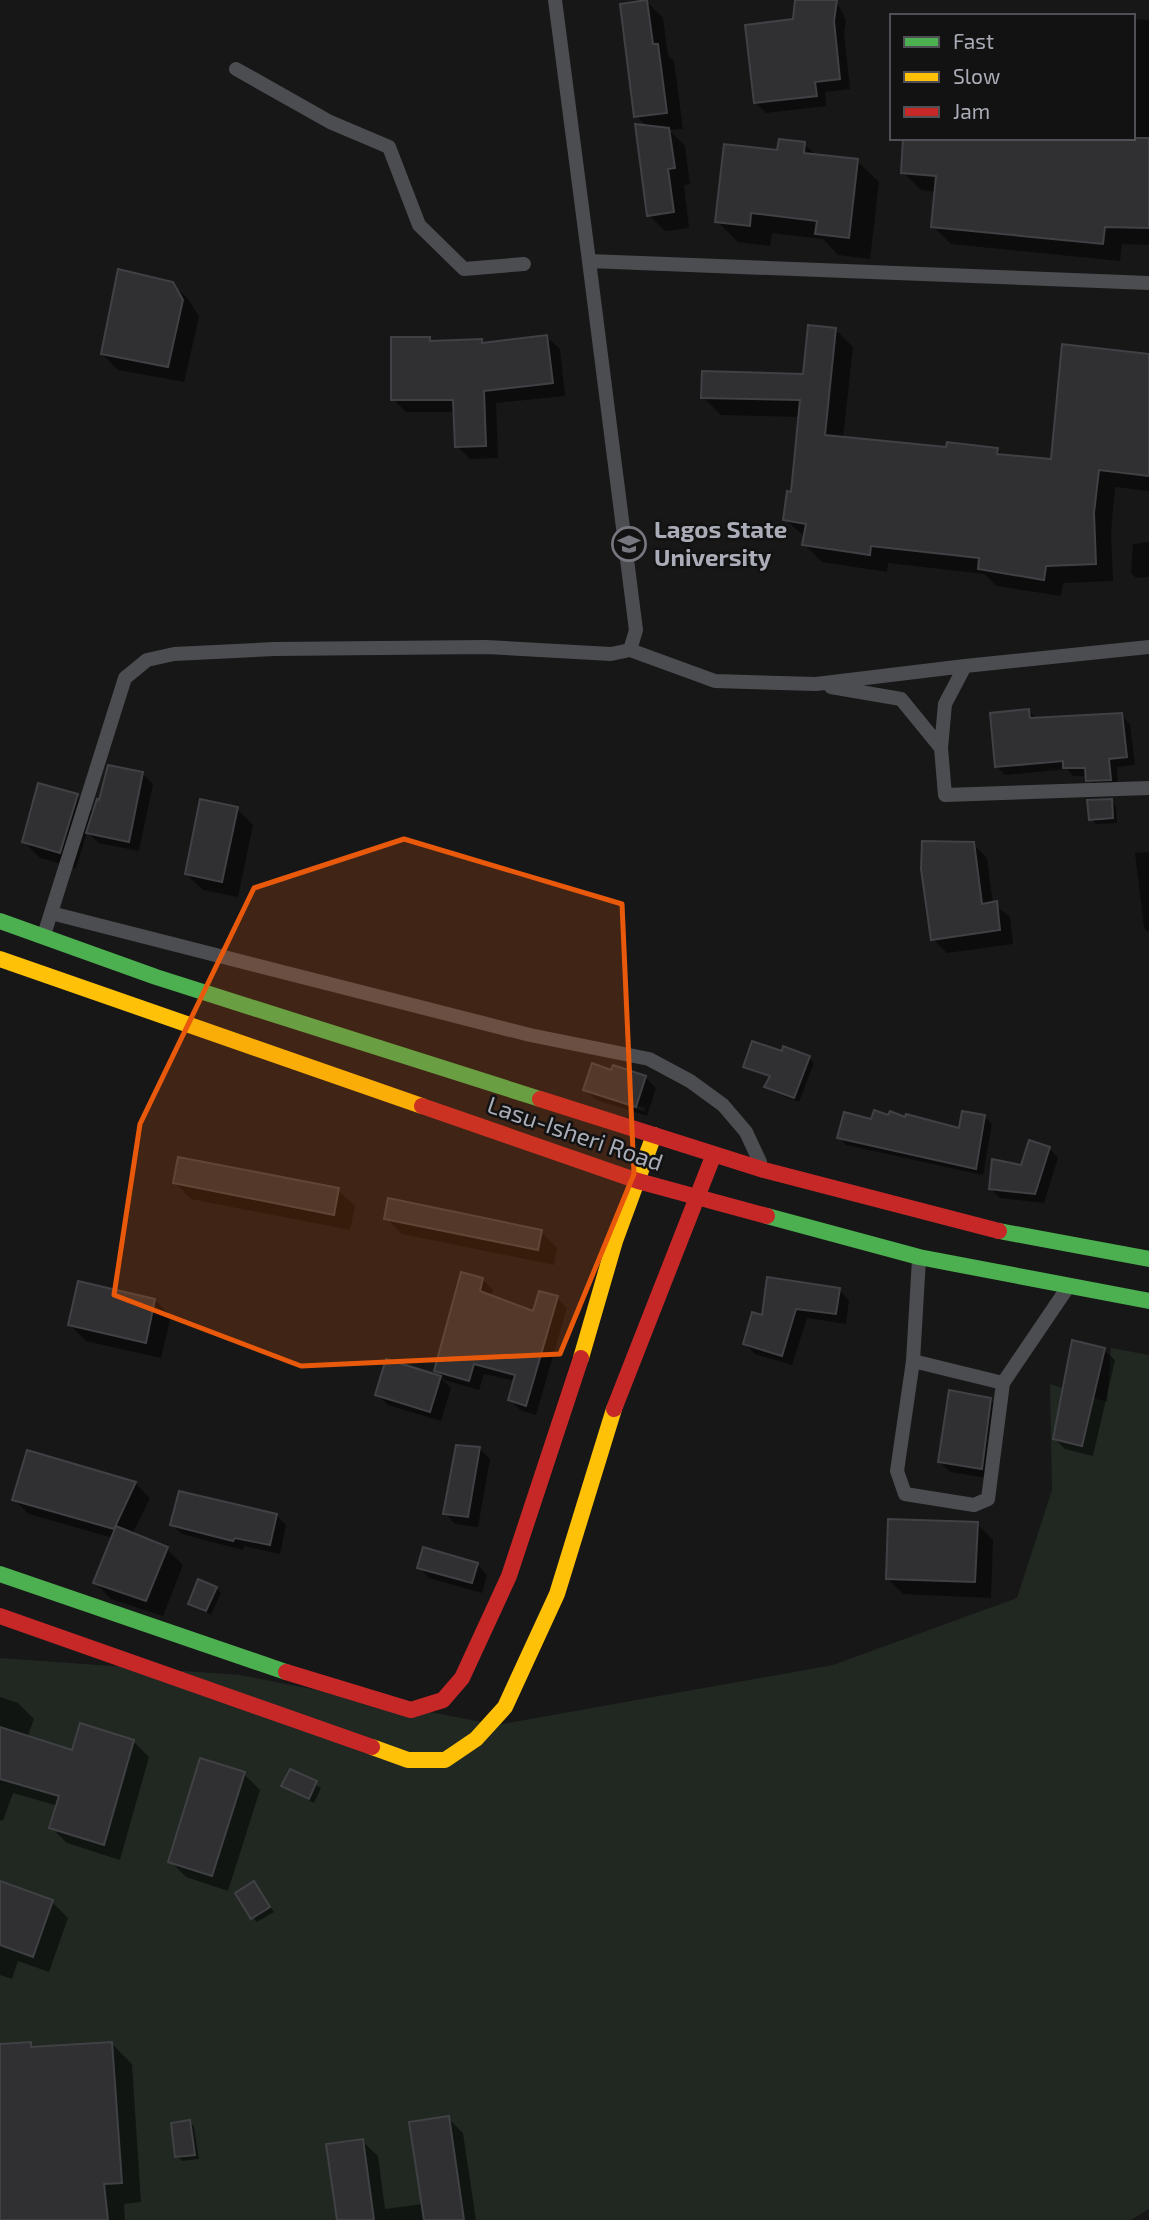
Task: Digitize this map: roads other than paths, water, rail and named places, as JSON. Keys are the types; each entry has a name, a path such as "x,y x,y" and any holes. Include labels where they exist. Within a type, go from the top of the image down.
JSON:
{"main road":[{"name":"Lasu-Isheri Road","path":"0,921 156,977 764,1170 1008,1233 1149,1259"},
{"name":"Lasu-Isheri Road","path":"0,960 638,1181 919,1257 1149,1301"},
{"path":"0,1574 249,1660 411,1710 443,1700 462,1678 509,1576 575,1379 615,1241 654,1135"},
{"path":"0,1616 408,1760 445,1760 477,1739 505,1707 557,1594 619,1393 713,1154"}],"lane":[{"path":"555,0 636,630 629,650"},
{"path":"236,69 330,122 389,147 419,225 464,269 524,264"},
{"path":"589,261 1149,283"},
{"path":"44,936 125,678 147,660 174,654 274,649 486,647 611,654 629,650 715,681 816,684 901,699 941,748"},
{"path":"816,684 1149,647"},
{"path":"965,666 945,705 941,748 945,795 1149,788"},
{"path":"51,914 530,1035 649,1059 690,1081 723,1105 746,1132 764,1170"},
{"path":"919,1257 913,1362 897,1471 905,1494 974,1505 988,1499 1003,1383 1069,1285"},
{"path":"913,1362 1003,1383"}],"place":[{"name":"Lagos State University","path":"629,544"}]}
